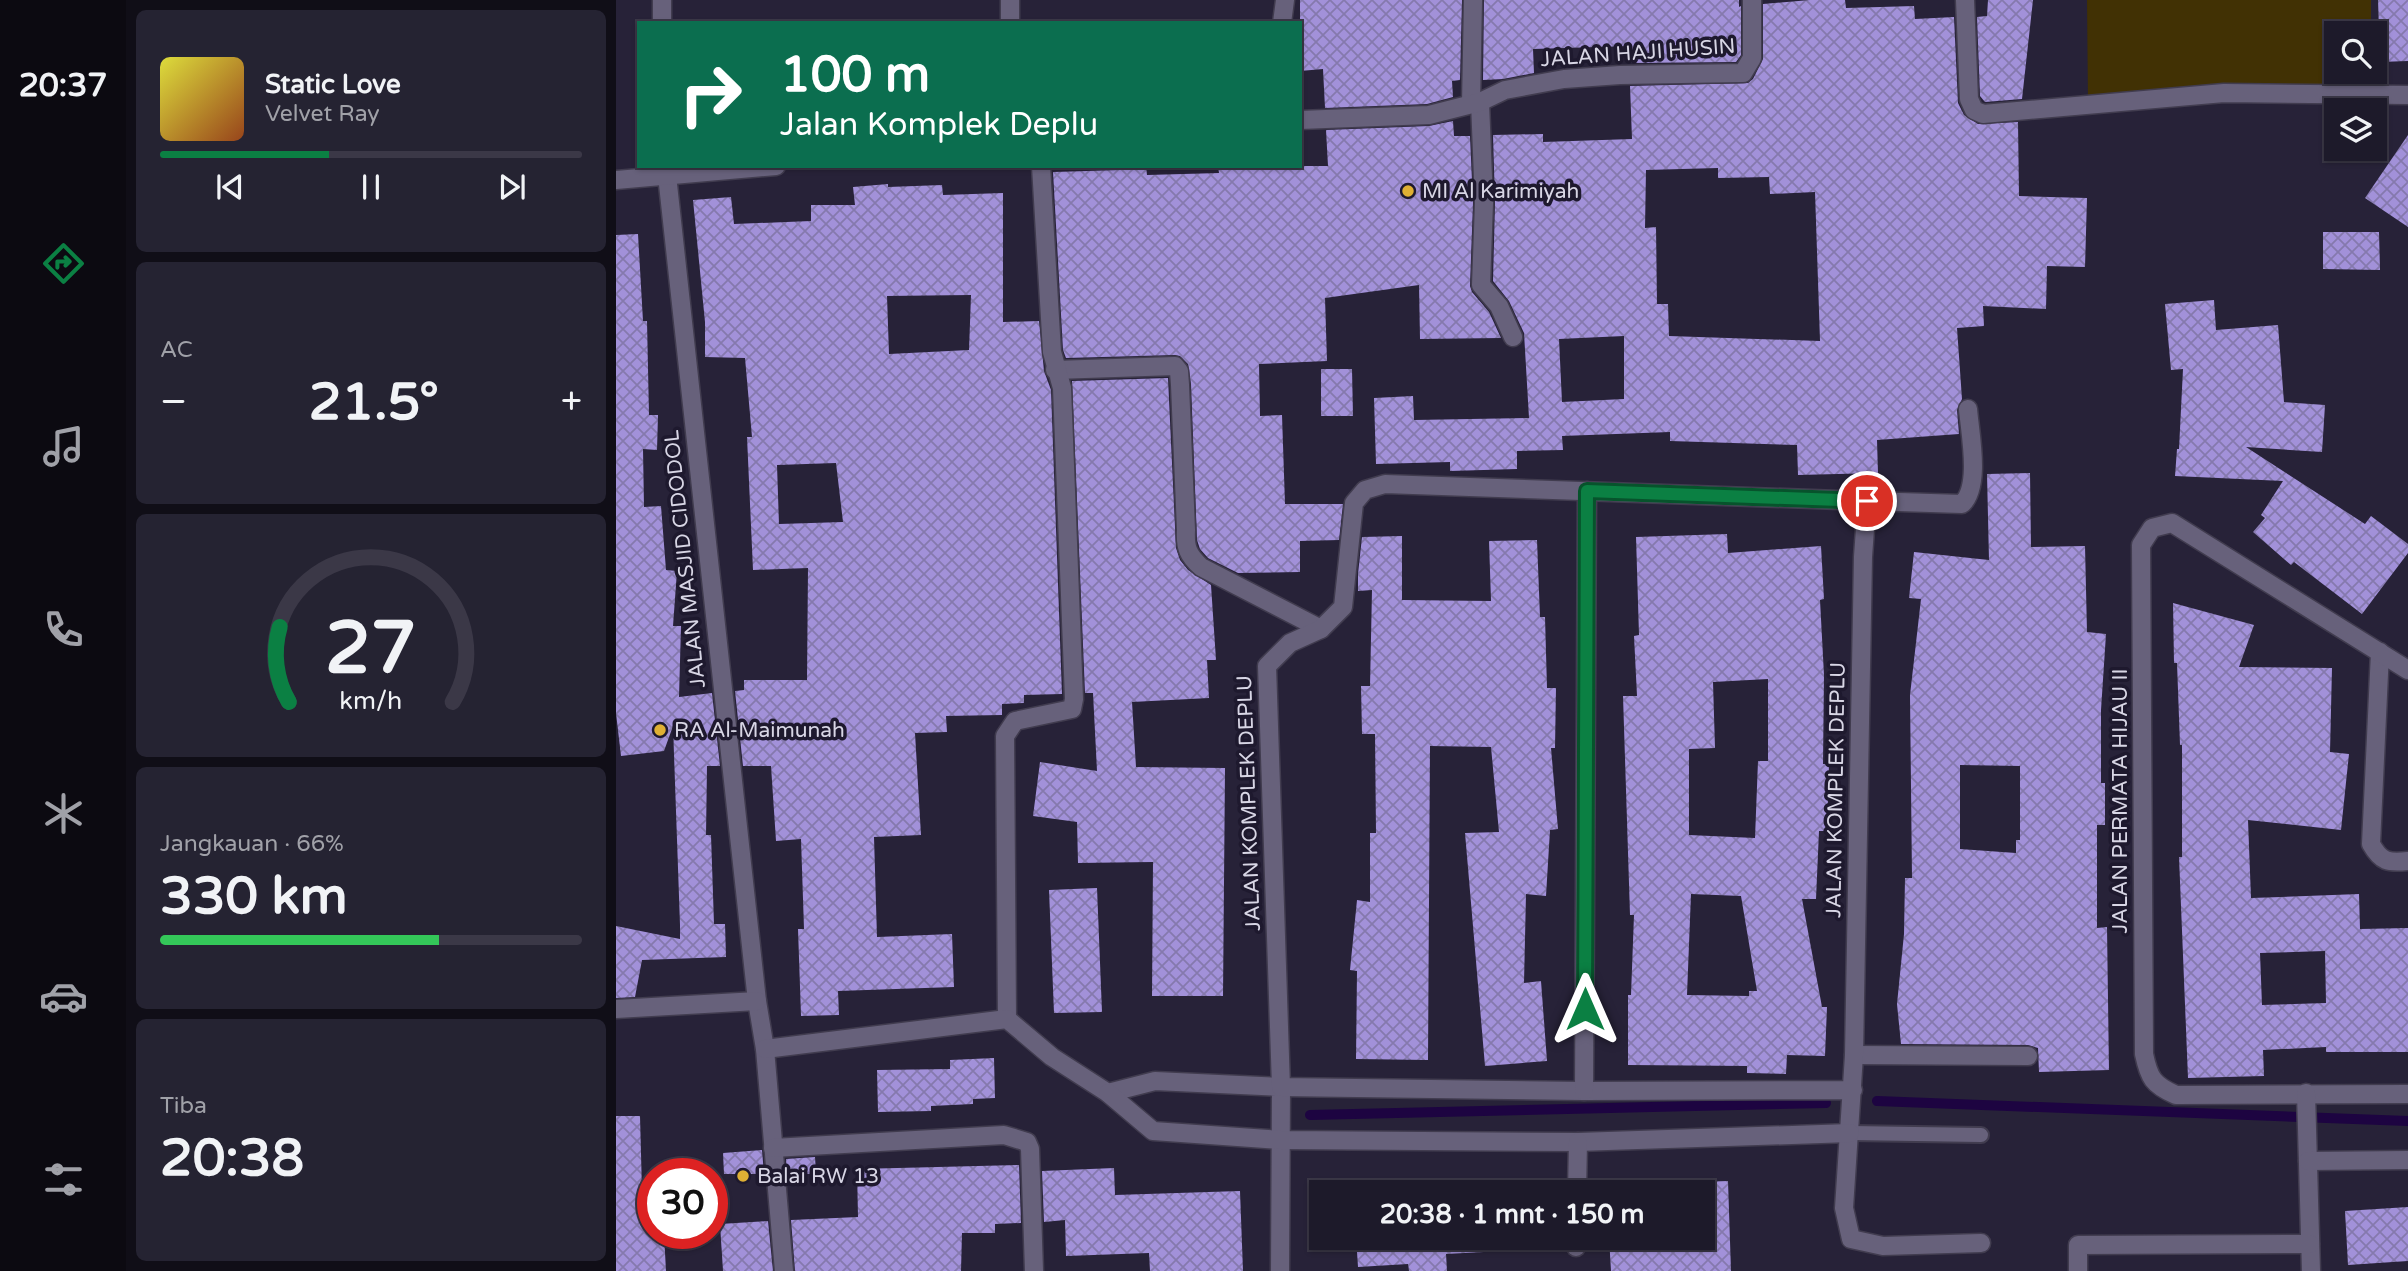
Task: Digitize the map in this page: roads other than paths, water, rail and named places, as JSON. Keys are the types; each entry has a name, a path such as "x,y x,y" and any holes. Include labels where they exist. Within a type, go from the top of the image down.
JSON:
{"street":[{"path":"662,0 662,21"},
{"path":"1010,0 1010,21"},
{"path":"1282,21 1285,0"},
{"path":"1473,0 1475,103 1484,203 1481,285 1499,306 1513,337"},
{"name":"JALAN HAJI HUSIN","path":"1302,120 1429,115 1475,103 1505,90 1564,79 1620,75 1742,73 1748,68 1752,58 1752,0"},
{"path":"1965,0 1969,99 1974,110 1983,114 2224,93 2408,95"},
{"path":"616,180 666,171 732,168"},
{"path":"1007,1019 1004,736 1015,721 1063,712 1072,709 1074,705 1062,388 1052,352 1041,168"},
{"name":"JALAN MASJID CIDODOL","path":"666,171 757,1002 765,1049 785,1271"},
{"path":"1055,370 1174,366 1179,371 1185,543 1189,555 1201,567 1321,629"},
{"path":"1867,501 1962,504 1968,498 1973,483 1968,409"},
{"name":"JALAN KOMPLEK DEPLU","path":"1280,1271 1282,1092 1267,666 1290,643 1321,629 1343,607 1354,503 1365,490 1385,484 1867,501 1863,557 1853,1090 1844,1208 1851,1240 1884,1246 1981,1244"},
{"path":"1584,1091 1587,491"},
{"name":"JALAN PERMATA HIJAU II","path":"2408,670 2172,523 2152,528 2141,545 2144,1054 2148,1074 2160,1087 2176,1095 2408,1094"},
{"path":"2380,652 2371,844 2378,857 2392,863 2408,861"},
{"path":"616,1009 757,1002"},
{"path":"765,1049 1007,1019 1052,1057 1108,1093 1153,1131 1578,1142 1850,1133"},
{"path":"1854,1055 2028,1056"},
{"path":"1108,1093 1156,1081 1282,1092 1853,1090"},
{"path":"2305,1093 2311,1271"},
{"path":"773,1149 1004,1135 1027,1142 1030,1149 1034,1271"},
{"path":"1577,1180 1578,1142"},
{"path":"2308,1161 2408,1160"},
{"path":"2078,1271 2078,1245 2310,1244"}],"lane":[{"path":"1850,1133 1981,1135"}],"waterway":[{"path":"1877,1101 2408,1121"},
{"path":"1310,1115 1826,1103"}],"place":[{"name":"MI Al Karimiyah","path":"1408,191"},
{"name":"RA Al-Maimunah","path":"660,730"},
{"name":"Balai RW 13","path":"743,1176"}]}
